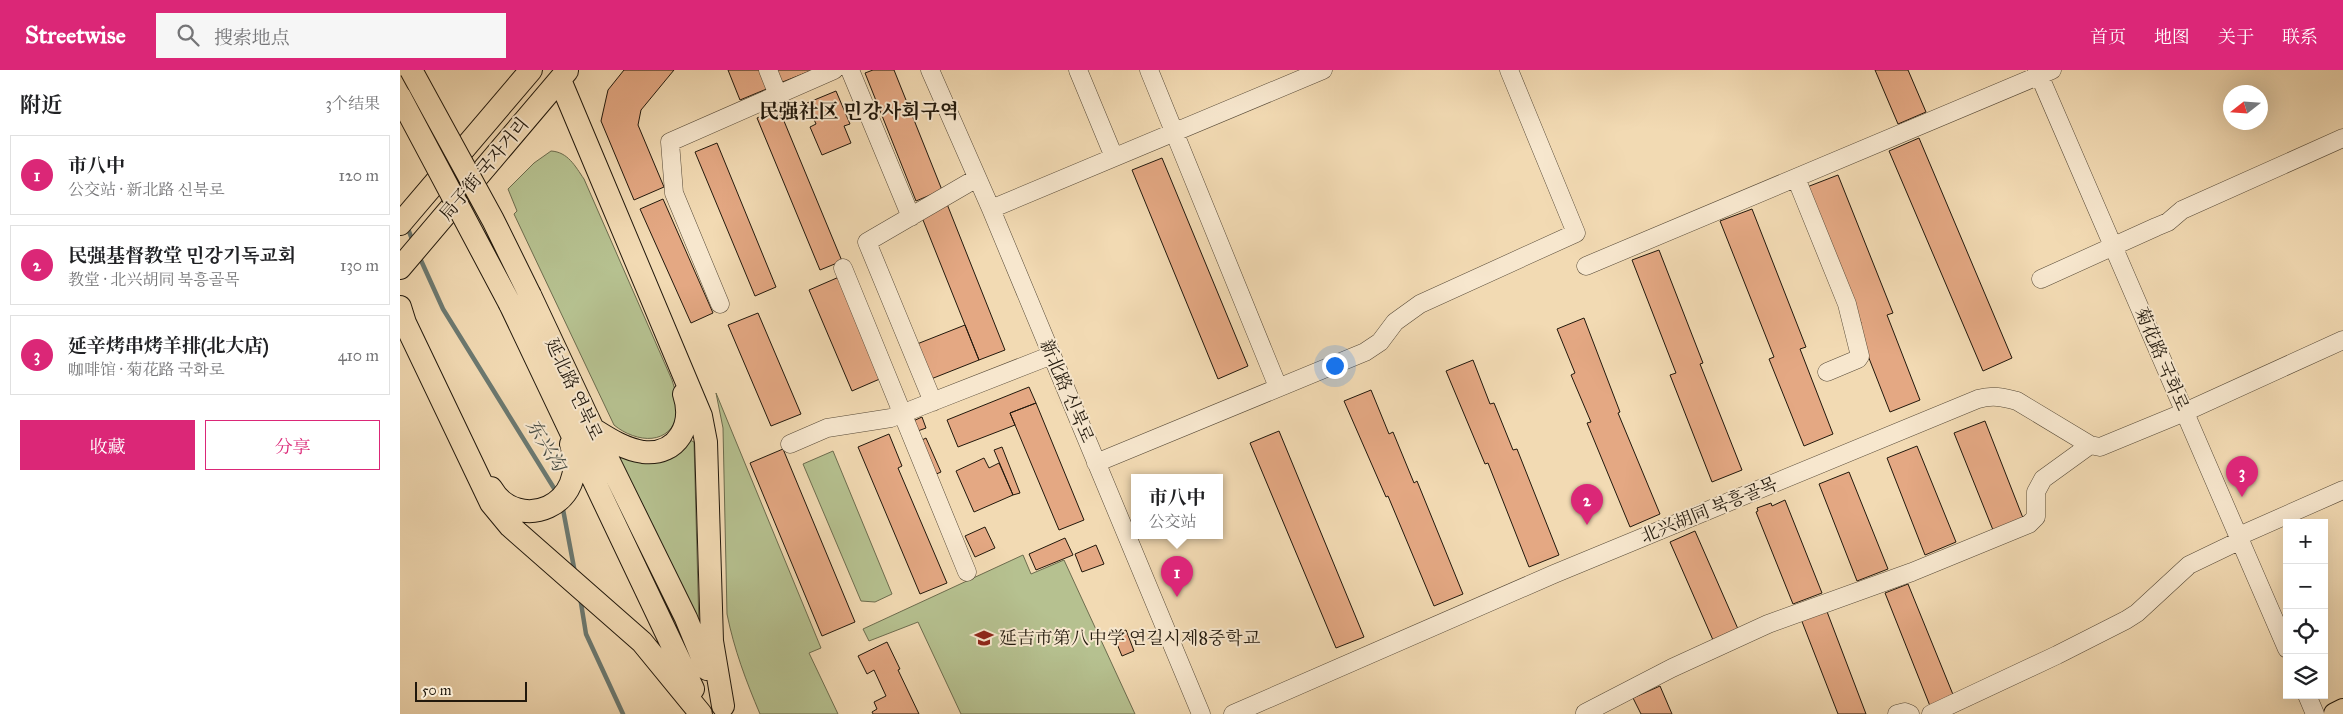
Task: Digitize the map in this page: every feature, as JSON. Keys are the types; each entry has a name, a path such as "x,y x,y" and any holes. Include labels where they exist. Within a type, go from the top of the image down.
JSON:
{"main road":[{"name":"延北路 연북로","path":"411,70 480,194 560,406 691,684 701,714"},
{"name":"局子街 국자거리","path":"400,224 531,70"},
{"name":"局子街 국자거리","path":"401,267 561,78"},
{"path":"561,78 680,382 688,410 687,422 680,437 671,445 656,451 633,450 616,444 593,430"},
{"path":"561,78 701,416 706,442 712,641 725,710"},
{"name":"延北路 연북로","path":"400,97 448,184 520,299 593,430 686,618 725,710"},
{"path":"400,298 492,491 508,505 528,511 540,510 564,497 574,479 573,452 560,406"},
{"path":"400,307 405,323 491,504 510,526 653,652 701,714"},
{"path":"2335,714 2343,710"}],"street":[{"path":"768,70 778,95"},
{"path":"720,304 672,186 670,142 834,70"},
{"path":"850,70 911,217"},
{"name":"新北路 신북로","path":"930,70 978,178 1201,714"},
{"path":"1078,70 1114,158"},
{"path":"1150,70 1278,388"},
{"path":"991,209 1324,70"},
{"path":"1096,463 1365,352 1380,342 1395,322 1420,304 1576,233 1509,70"},
{"path":"1586,266 2043,72"},
{"name":"菊花路 국화로","path":"2043,72 2114,246 2283,640"},
{"path":"2041,279 2168,222 2182,210 2343,138"},
{"path":"967,572 867,242 978,178"},
{"path":"1796,178 1847,304 1860,356 1858,359 1827,372"},
{"path":"843,268 917,408"},
{"path":"1585,713 1672,668 1768,624 1912,572 2029,524 2036,517 2036,492 2043,479 2090,446 2100,447 2114,443 2343,340"},
{"path":"790,444 827,428 891,418 1052,355"},
{"name":"北兴胡同 북흥골목","path":"1233,714 1554,574 1978,399 1989,396 2017,401 2090,446"},
{"path":"1931,714 2058,655 2126,620 2137,613 2189,565 2240,538 2343,490"},
{"path":"2308,699 2314,714"},
{"path":"1897,714 1905,712 1910,714"}],"green space":[{"path":"551,151 567,157 584,179 672,380 678,411 669,431 661,436 642,438 623,431 614,425 514,214 517,211 508,189 534,163"},
{"path":"716,393 821,648 809,653 838,714 760,714 750,689 737,652 727,614 723,428"},
{"path":"688,439 694,442 699,627 616,453 637,461 646,461 661,455"},
{"path":"833,451 892,594 875,602 861,601 803,464"},
{"path":"1023,555 1031,574 1064,560 1135,714 961,714 918,622 869,641 863,629"}],"building":[{"path":"624,70 674,70 641,110 638,125 664,187 634,200 601,121 608,90"},
{"path":"728,70 761,70 769,88 740,100"},
{"path":"775,70 813,70 780,83"},
{"path":"873,70 894,70 942,190 916,201 865,73"},
{"path":"1875,70 1908,70 1926,112 1898,124"},
{"path":"836,91 850,124 844,126 851,143 822,155 810,127 816,124 807,103"},
{"path":"779,109 842,261 820,270 757,118"},
{"path":"1919,138 2012,358 1983,371 1889,151"},
{"path":"717,143 776,287 755,296 695,152"},
{"path":"1162,158 1248,366 1218,379 1132,170"},
{"path":"1838,175 1893,313 1887,315 1920,400 1890,412 1856,325 1861,323 1807,187"},
{"path":"663,199 713,313 691,323 640,209"},
{"path":"947,204 1005,350 979,360 921,215"},
{"path":"1752,209 1806,347 1800,349 1833,434 1804,446 1769,359 1774,357 1720,221"},
{"path":"1659,250 1703,363 1700,364 1742,470 1712,482 1670,375 1676,373 1632,260"},
{"path":"839,277 882,378 852,391 809,290"},
{"path":"758,313 801,414 771,426 728,325"},
{"path":"1584,318 1620,412 1618,413 1660,514 1630,527 1587,423 1591,422 1571,375 1575,373 1557,329"},
{"path":"965,325 979,360 931,379 917,344"},
{"path":"1473,360 1490,404 1494,403 1513,450 1517,449 1559,555 1529,567 1488,463 1485,464 1446,371"},
{"path":"1029,387 1036,403 1010,413 1015,425 958,447 947,420"},
{"path":"1371,390 1389,434 1393,432 1414,483 1417,481 1463,594 1434,606 1388,496 1386,497 1344,401"},
{"path":"1036,403 1084,520 1059,530 1010,413"},
{"path":"922,417 926,428 915,432 911,422"},
{"path":"1985,421 2023,518 1993,530 1954,433"},
{"path":"1279,431 1364,637 1336,648 1250,443"},
{"path":"889,434 902,466 898,468 947,583 920,594 858,447"},
{"path":"926,438 941,472 934,475 918,442"},
{"path":"1917,446 1956,542 1925,555 1887,458"},
{"path":"1002,447 1020,493 1013,495 994,450"},
{"path":"783,449 855,622 822,636 750,463"},
{"path":"984,458 989,468 999,463 1013,495 974,512 956,471"},
{"path":"1849,472 1888,569 1857,581 1819,484"},
{"path":"1785,500 1822,593 1793,604 1756,512 1758,511 1757,508 1771,503 1772,506"},
{"path":"985,527 995,548 975,557 965,536"},
{"path":"1695,531 1738,629 1713,640 1670,542"},
{"path":"1065,538 1073,555 1036,570 1029,554"},
{"path":"1096,545 1104,564 1082,572 1075,554"},
{"path":"1908,584 1954,697 1930,706 1885,593"},
{"path":"1826,609 1866,714 1838,714 1801,619"},
{"path":"1126,630 1134,651 1122,656 1113,634"},
{"path":"887,642 919,714 873,714 872,712 877,709 874,702 886,696 874,670 867,674 858,656"},
{"path":"1660,686 1672,714 1641,714 1633,698"}],"waterway":[{"name":"东兴沟","path":"407,226 413,242"},
{"name":"东兴沟","path":"419,256 443,309 557,493"},
{"name":"东兴沟","path":"562,504 575,573"},
{"name":"东兴沟","path":"580,597 586,634 623,714"}],"place":[{"name":"延辛烤串烤羊排(北大店)","path":"2242,497"},
{"name":"民强基督教堂 민강기독교회","path":"1587,525"},
{"name":"市八中","path":"1177,597"},
{"name":"延吉市第八中学 연길시제8중학교","path":"984,638"}],"district":[{"name":"民强社区 민강사회구역","path":"859,111"}]}
